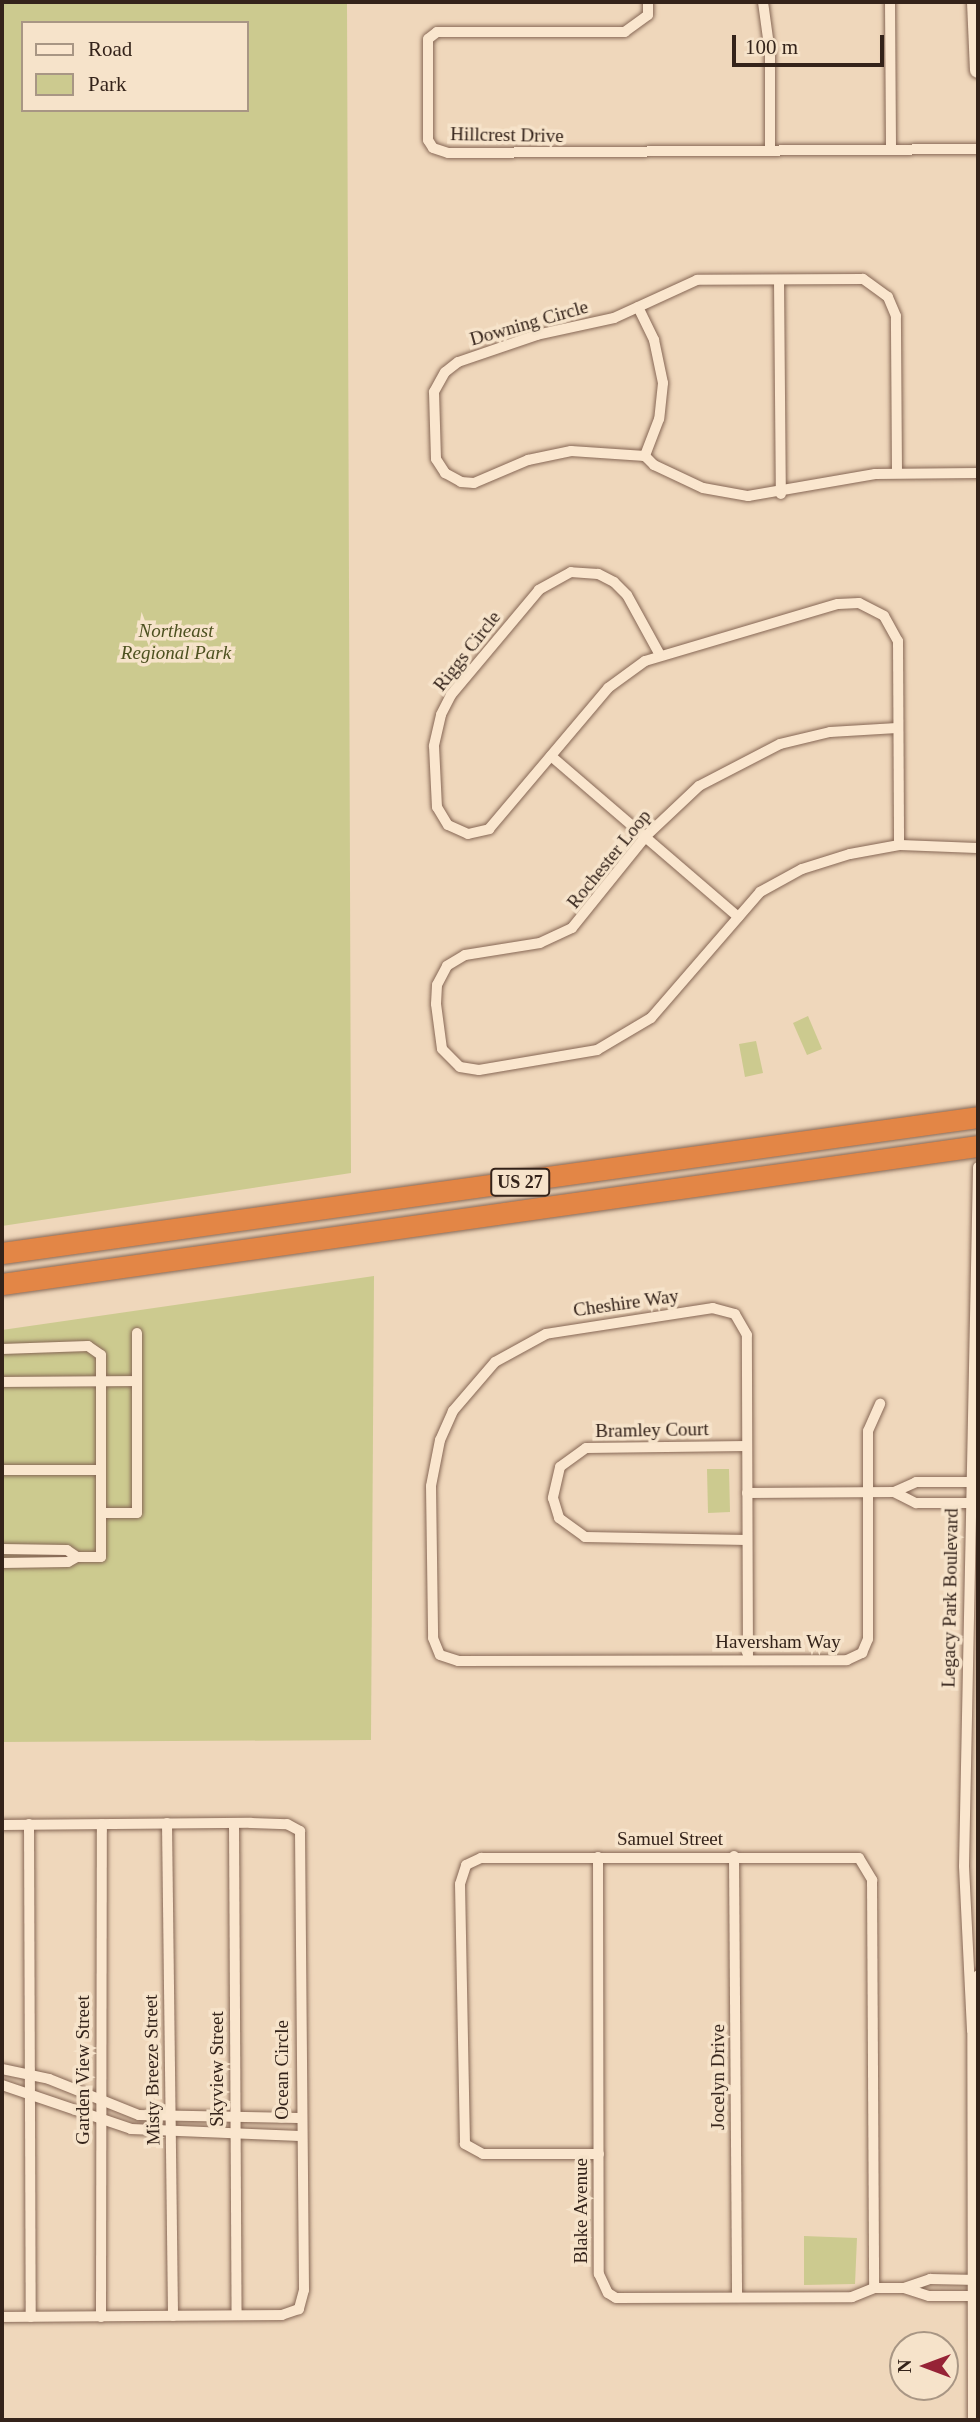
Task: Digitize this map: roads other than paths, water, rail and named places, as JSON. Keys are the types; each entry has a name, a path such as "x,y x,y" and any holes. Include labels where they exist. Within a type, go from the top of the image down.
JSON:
{"highway":[{"name":"US 27","path":"2,1253 978,1117"},
{"name":"US 27","path":"2,1284 978,1146"},
{"path":"200,1256 228,1245 372,1218 387,1211 391,1200"}],"street":[{"name":"Hillcrest Drive","path":"649,2 648,15 625,32 437,32 428,39 428,140 433,148 448,153 978,149"},
{"path":"764,2 770,53 771,150"},
{"path":"890,2 891,149"},
{"path":"975,2 978,70"},
{"path":"779,279 781,494"},
{"name":"Downing Circle","path":"897,472 897,320 893,304 881,290 863,279 697,281 614,318 481,352 452,366 434,392 434,446 445,473 467,483 562,452 645,456 654,465 712,491 748,496 781,494 897,472 978,473"},
{"path":"638,307 654,340 663,383 659,419 645,456"},
{"name":"Riggs Circle","path":"660,655 627,595 614,582 598,574 571,572 539,590 451,695 441,715 434,746 437,807 448,825 468,834 489,829 616,680 660,655 838,604 859,603 884,616 898,641 899,845"},
{"name":"Rochester Loop","path":"897,729 830,732 769,748 699,786 646,836 572,929 540,943 464,955 440,976 438,1038 452,1062 479,1070 544,1062 597,1050 640,1027 688,979 760,892 802,869 850,854 899,845 978,848"},
{"path":"551,756 738,916"},
{"name":"Legacy Park Boulevard","path":"973,2420 975,2280 972,2030 964,1875 965,1753 974,1503 978,1167"},
{"name":"Cheshire Way","path":"440,1656 433,1638 431,1486 435,1456 461,1397 507,1353 533,1339 572,1328 713,1308 727,1311 740,1320 747,1335 748,1660"},
{"path":"101,1513 137,1513 137,1333"},
{"path":"2,1349 88,1346 101,1355 101,1557 77,1557 68,1562 2,1563"},
{"path":"2,1382 137,1381"},
{"name":"Haversham Way","path":"440,1656 458,1661 847,1660 862,1654 868,1639 868,1431 880,1404"},
{"name":"Bramley Court","path":"747,1446 586,1448 560,1467 553,1498 559,1518 586,1537 747,1540"},
{"path":"2,1470 101,1470"},
{"path":"747,1493 894,1492 916,1482 974,1482"},
{"path":"894,1492 916,1503 974,1503"},
{"path":"2,1549 67,1550 77,1557"},
{"path":"965,1753 978,1753"},
{"name":"Misty Breeze Street","path":"167,1823 173,2316"},
{"name":"Skyview Street","path":"234,1823 237,2315"},
{"path":"29,1824 31,2317"},
{"name":"Garden View Street","path":"101,2317 99,2102 102,1824"},
{"name":"Ocean Circle","path":"2,1825 287,1824 300,1831 299,2118 302,2301 293,2313 2,2317"},
{"name":"Jocelyn Drive","path":"734,1856 737,2297"},
{"name":"Blake Avenue","path":"598,1857 599,2274 608,2293 616,2298 852,2297 874,2288 904,2288"},
{"name":"Samuel Street","path":"599,2154 483,2154 465,2144 460,1884 466,1865 481,1858 853,1857 865,1863 871,1874 874,2288"},
{"name":"Legacy Park Boulevard","path":"972,2030 978,1975"},
{"path":"2,2069 29,2074 139,2115 170,2118 299,2118"},
{"path":"2,2085 30,2091 100,2120 131,2129 300,2136"},
{"path":"904,2288 930,2279 975,2280"},
{"path":"904,2288 929,2296 974,2300"}],"park label":[{"name":"Northeast Regional Park","path":"176,642"}]}
